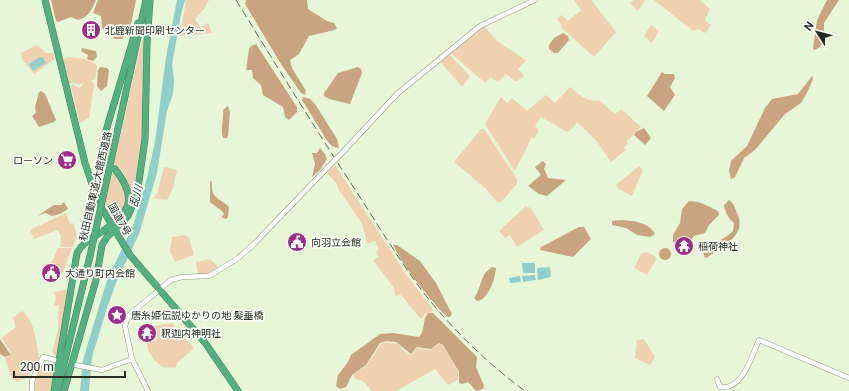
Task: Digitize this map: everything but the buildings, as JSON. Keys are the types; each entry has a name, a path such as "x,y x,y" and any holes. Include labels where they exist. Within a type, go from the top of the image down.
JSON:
{"highway":[{"name":"国道7号","path":"45,0 85,163 98,202 112,228 130,255 158,290 206,344 238,391"},
{"path":"107,156 103,142 145,0"},
{"name":"秋田自動車道;大館西道路","path":"58,391 90,256 145,0"},
{"path":"54,391 77,253 84,244 112,228 128,216 137,195 145,139 146,51 150,0"},
{"path":"64,391 96,280 102,245 112,228 125,212 129,198 126,184 115,169"}],"street":[{"path":"148,391 132,359 125,326 126,318 158,290 176,278 209,276 237,259 253,245 397,94 480,26 535,0"},
{"path":"717,379 720,387 724,388 734,386 741,381 759,340 849,378"},
{"path":"32,391 32,381 43,357 55,360"},
{"path":"77,365 102,370 132,359"}],"shaded area":[{"path":"51,0 96,0 91,10 81,19 78,20 71,17 58,22 56,21"},
{"path":"98,0 136,0 130,29 122,39 115,39 102,28 101,16 93,13"},
{"path":"186,0 209,0 204,9 195,19 200,27 208,23 212,33 180,36"},
{"path":"246,0 307,0 308,9 327,21 334,23 337,28 335,30 309,36 299,54 290,60 292,68 306,91 305,95 301,93 281,64 245,4"},
{"path":"574,0 591,0 616,32 594,57 561,27 562,26 557,19 562,15 568,21 581,10"},
{"path":"635,0 646,0 638,11 630,3"},
{"path":"654,0 700,0 710,9 705,20 711,25 705,33 698,29 693,31"},
{"path":"827,0 839,0 824,23 824,36 820,47 815,50 813,49 817,20"},
{"path":"651,25 659,31 652,43 644,36"},
{"path":"483,27 485,27 497,41 526,60 518,69 524,76 516,82 506,74 498,82 491,77 485,83 451,53"},
{"path":"563,33 568,36 569,40 558,53 554,53 549,49 549,45 554,38"},
{"path":"143,36 145,37 142,137 133,198 131,198 127,179 121,170 114,164"},
{"path":"256,44 297,107 297,112 289,120 285,117 283,107 263,95 261,85 253,78 252,70 246,70 249,49 251,46"},
{"path":"37,45 46,53 53,53 55,59 34,74 22,59 21,53"},
{"path":"82,48 96,51 97,57 93,61 87,59 88,55 81,51"},
{"path":"449,54 470,76 462,87 440,61"},
{"path":"68,57 85,59 96,64 95,79 81,84 69,83 63,59"},
{"path":"100,67 107,68 109,70 107,86 101,91 97,86 98,70"},
{"path":"358,67 361,69 362,73 350,104 329,99 324,96 324,93 338,73"},
{"path":"662,72 665,74 674,74 675,78 670,87 675,95 664,111 647,96"},
{"path":"812,76 813,79 801,103 785,114 755,150 744,158 735,177 731,179 729,171 731,161 747,146 765,108 772,99 798,94"},
{"path":"88,81 91,81 94,84 89,118 80,123 71,88 72,85 80,88"},
{"path":"570,87 587,99 595,101 599,100 615,114 621,109 641,127 627,141 624,148 626,150 611,162 596,140 577,122 571,130 567,132 541,117 535,126 539,130 534,139 532,137 515,171 486,126 486,122 501,97 507,103 512,98 527,111 546,95 555,103"},
{"path":"41,91 45,94 56,120 39,127 32,116 36,113 35,107 39,92"},
{"path":"303,97 310,99 315,104 337,139 339,148 332,146 328,142 302,100"},
{"path":"228,106 230,112 228,136 227,138 223,138 223,110"},
{"path":"644,128 651,138 645,145 634,135 636,132"},
{"path":"481,129 484,129 517,179 517,184 501,202 497,202 485,188 454,162"},
{"path":"320,148 327,159 320,170 312,177 315,164 312,153 317,153"},
{"path":"543,161 546,164 544,169 548,178 566,180 547,196 539,194 528,186 541,175 535,167"},
{"path":"335,165 407,276 432,308 433,311 426,313 422,318 419,317 401,295 395,296 394,288 373,260 379,257 376,252 379,249 375,241 367,244 362,224 339,190 336,183 327,173"},
{"path":"639,166 643,170 632,196 619,189 616,185"},
{"path":"164,167 177,170 173,188 167,200 153,198 157,194"},
{"path":"113,171 125,192 125,203 118,214 110,212 105,202"},
{"path":"210,181 212,182 213,192 216,198 229,207 228,217 226,219 221,217 224,214 222,211 210,202"},
{"path":"729,200 737,213 739,228 732,239 705,258 703,253 706,250 733,231 734,223 724,207"},
{"path":"689,201 697,202 718,211 719,215 709,225 705,233 694,236 690,241 676,246 673,241 673,235 680,223 682,209"},
{"path":"64,202 68,209 60,214 52,216 45,213 37,216 54,205 61,205"},
{"path":"526,206 528,208 530,207 544,230 517,247 510,235 505,238 499,231"},
{"path":"66,213 70,224 73,223 77,235 73,247 60,247 61,236 58,230 34,239 30,230"},
{"path":"623,220 636,222 648,226 655,234 650,237 637,235 626,228 612,225 612,221"},
{"path":"579,227 584,227 591,239 573,257 540,250 541,247"},
{"path":"185,235 189,238 194,255 175,262 170,251 172,237"},
{"path":"393,245 397,245 420,261 436,283 452,314 450,317 447,317 417,283"},
{"path":"58,248 72,248 63,272 47,277 43,265 52,262"},
{"path":"667,248 670,249 670,259 663,260 660,259 659,252 660,249"},
{"path":"646,252 655,256 656,260 647,275 634,268 641,254"},
{"path":"210,259 217,265 217,269 210,273 198,275 196,262"},
{"path":"492,267 496,268 491,288 485,297 477,301 474,298 483,277"},
{"path":"64,290 68,291 57,357 52,352 58,330 59,305 55,306 54,304 56,298 54,292"},
{"path":"22,311 26,314 32,326 39,358 30,370 28,377 17,382 11,376 5,358 10,356 11,352 1,338 16,327 13,318"},
{"path":"428,313 433,313 477,357 476,367 484,386 483,389 476,391 468,382 462,384 459,383 459,372 443,345 439,343 431,349 417,347 411,354 396,342 386,341 380,343 366,365 352,375 346,387 340,389 336,386 338,375 348,362 351,355 380,334 393,333 419,337 423,331 425,318"},
{"path":"172,323 194,348 177,363 176,368 163,367 160,365 150,354 147,345 149,337 155,341 158,336 152,331 154,326"},
{"path":"0,339 11,355 5,357 0,354"},
{"path":"644,339 655,357 650,365 635,358 637,340"},
{"path":"386,342 398,344 404,351 411,355 417,348 430,350 439,344 443,345 458,372 458,380 448,385 435,369 396,391 372,391 363,381 355,379 353,375 367,365 381,344"},
{"path":"44,363 55,364 51,391 35,391 36,375"}],"water":[{"path":"177,0 185,0 172,65 174,80 173,94 167,111 157,173 139,234 116,283 107,308 92,357 89,391 80,391 83,360 107,280 133,226 147,178 155,142 166,57"},
{"path":"40,57 43,58 46,63 33,71 29,64"},
{"path":"522,263 535,263 535,273 523,273"},
{"path":"550,267 551,277 538,280 537,268"},
{"path":"535,275 536,280 523,282 522,276"},
{"path":"520,276 521,282 510,283 509,278"}],"railway":[{"path":"236,0 327,146 390,244 423,292 434,306 471,345 497,369 525,391"}],"place":[{"name":"北鹿新聞印刷センター","path":"91,30"},
{"name":"ローソン","path":"67,160"},
{"name":"向羽立会館","path":"297,242"},
{"name":"稲荷神社","path":"684,246"},
{"name":"大通り町内会館","path":"51,273"},
{"name":"唐糸姫伝説ゆかりの地 髪垂橋","path":"117,315"},
{"name":"釈迦内神明社","path":"147,333"}],"water label":[{"name":"乱川","path":"136,196"}]}
